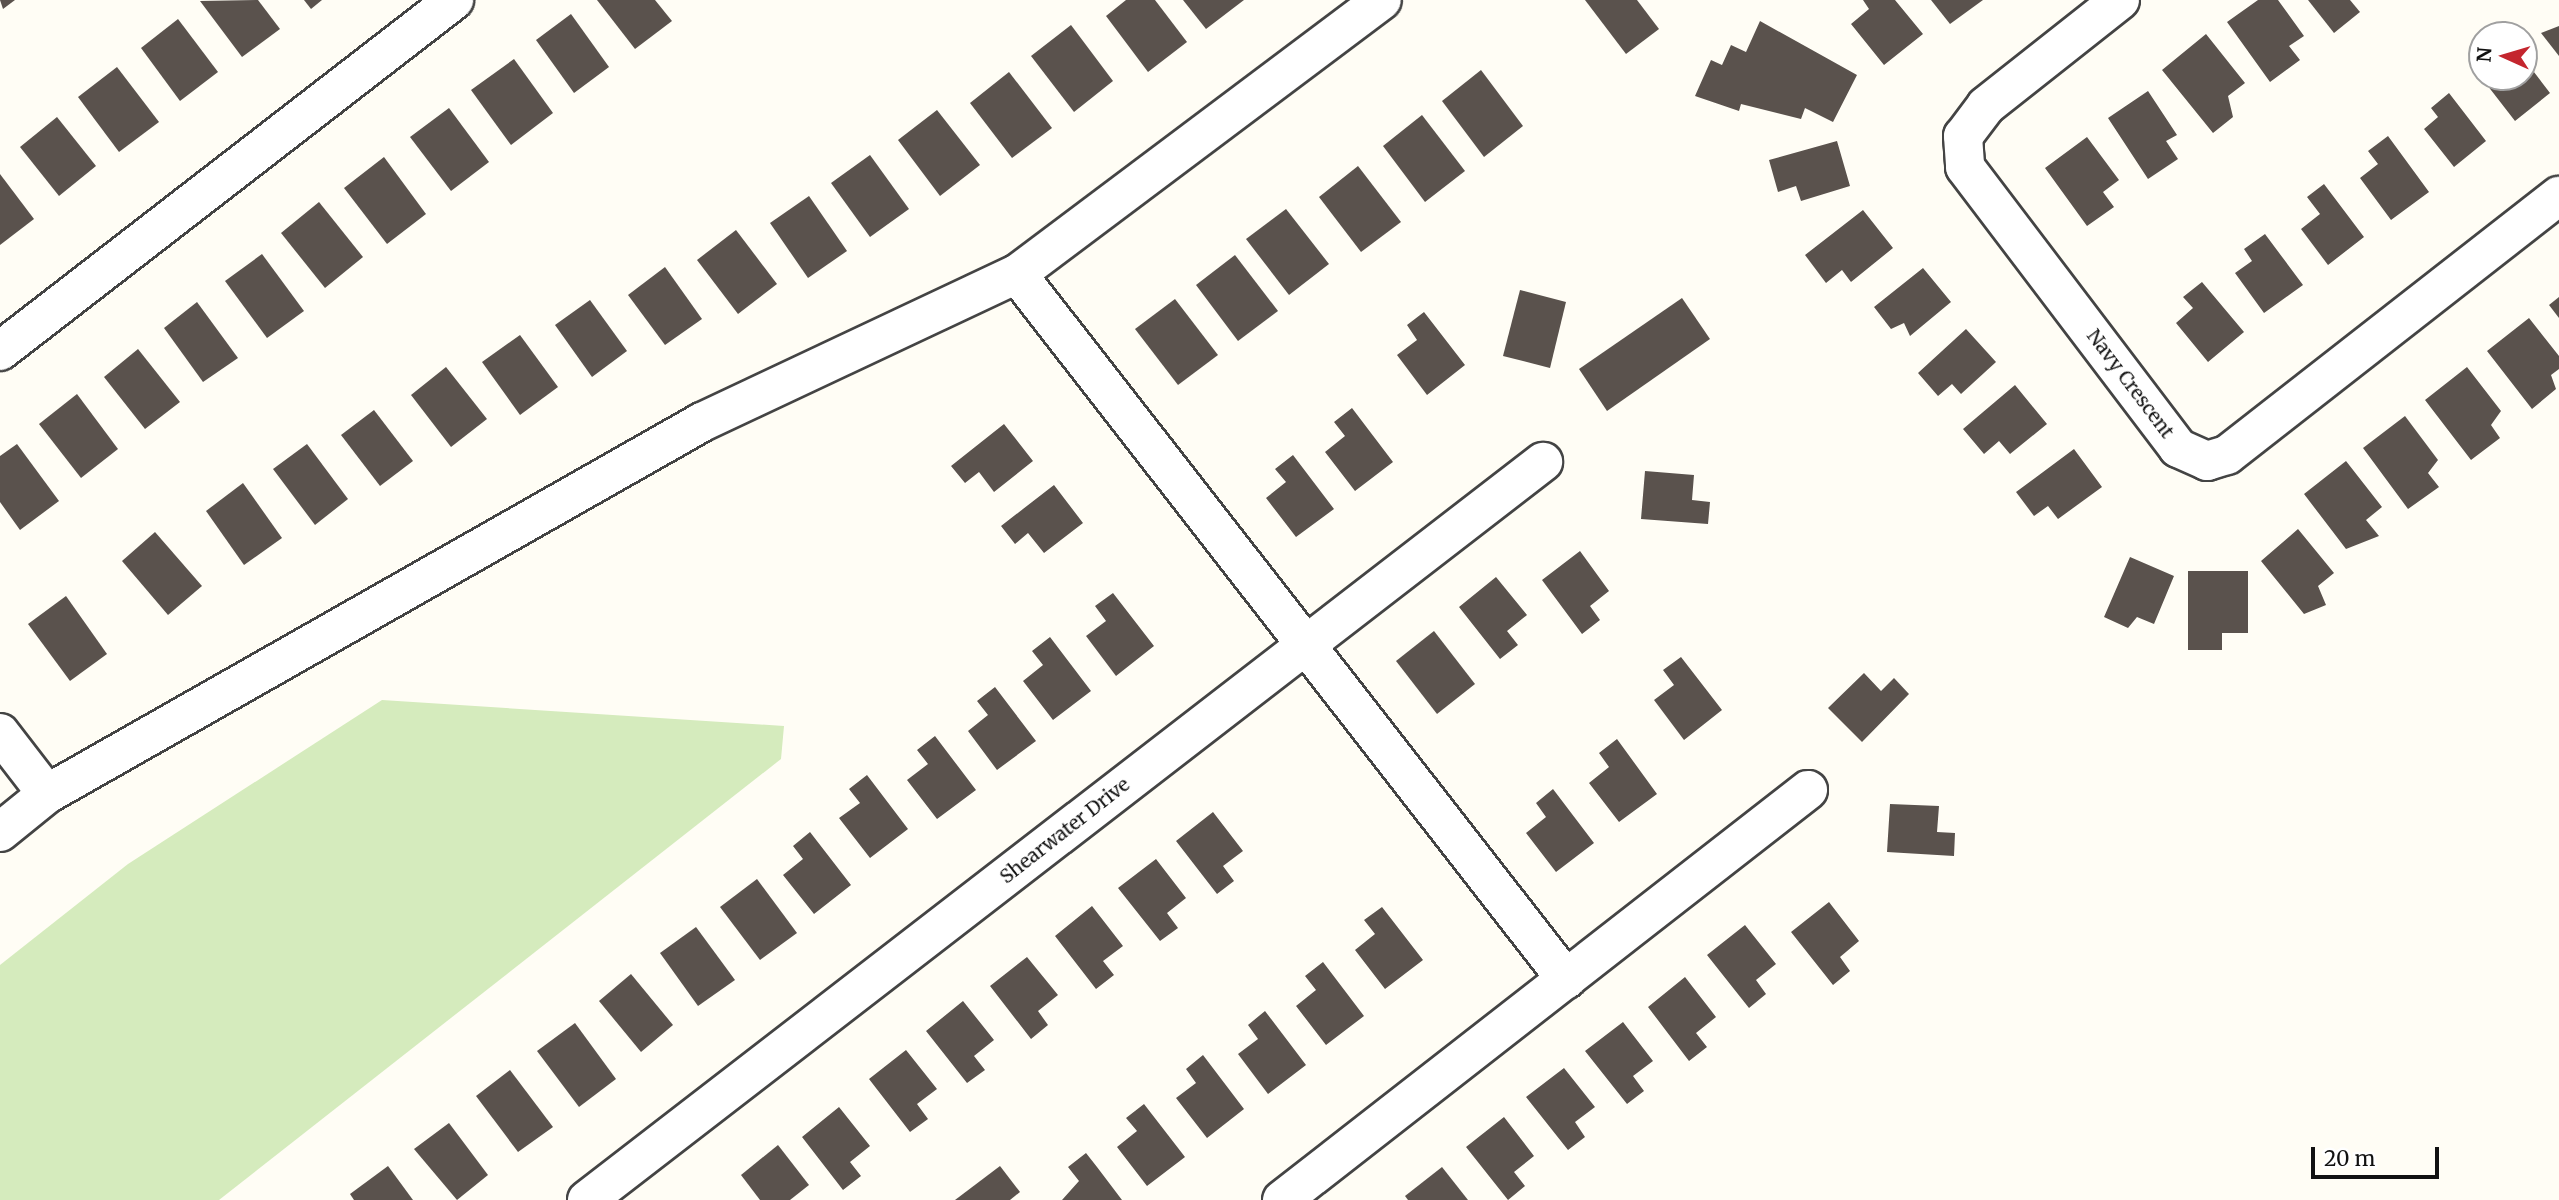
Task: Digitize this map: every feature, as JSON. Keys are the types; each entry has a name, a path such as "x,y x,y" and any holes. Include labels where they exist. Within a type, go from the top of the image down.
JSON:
{"street":[{"path":"0,351 454,0"},
{"path":"0,832 47,794 702,422 1017,274 1382,0"},
{"name":"Navy Crescent","path":"2120,0 1986,106 1963,136 1965,167 2178,448 2207,461 2227,455 2559,196"},
{"path":"1017,274 1566,979"},
{"name":"Shearwater Drive","path":"587,1200 1542,462"},
{"path":"0,733 47,794"},
{"path":"1282,1200 1808,790"}],"green space":[{"path":"382,700 784,726 781,759 219,1200 0,1200 0,965 128,864"}],"building":[{"path":"0,0 15,0 3,9"},
{"path":"258,0 280,29 242,57 200,1"},
{"path":"304,0 322,0 311,9"},
{"path":"597,0 655,0 672,21 635,49"},
{"path":"1126,0 1155,0 1187,42 1148,72 1106,16"},
{"path":"1183,0 1244,0 1206,29"},
{"path":"1585,0 1637,0 1659,29 1626,54"},
{"path":"1863,0 1895,0 1923,34 1884,65 1851,24 1869,9"},
{"path":"1931,0 1983,0 1950,24"},
{"path":"2258,0 2278,0 2304,36 2289,46 2300,60 2270,82 2227,22"},
{"path":"2308,0 2350,0 2360,12 2334,33"},
{"path":"571,14 609,67 574,93 536,40"},
{"path":"178,19 218,72 180,101 141,48"},
{"path":"1760,21 1857,75 1833,122 1805,108 1801,119 1741,104 1739,111 1695,96 1711,60 1722,65 1731,45 1746,52"},
{"path":"1071,25 1113,81 1074,112 1031,56"},
{"path":"2559,26 2559,56 2541,33"},
{"path":"2206,34 2245,83 2228,96 2233,117 2213,133 2162,70"},
{"path":"514,59 553,113 511,145 471,90"},
{"path":"117,67 159,122 119,152 78,97"},
{"path":"1481,70 1523,126 1484,157 1442,101"},
{"path":"1009,72 1052,128 1012,158 970,103"},
{"path":"2538,77 2550,93 2515,121 2492,91 2538,91"},
{"path":"2148,91 2177,135 2166,141 2178,159 2148,179 2108,118"},
{"path":"2449,93 2486,141 2454,167 2424,129 2438,117 2431,108"},
{"path":"449,108 489,162 451,191 410,137"},
{"path":"937,110 980,165 940,196 898,140"},
{"path":"1422,115 1465,171 1425,202 1383,146"},
{"path":"57,117 96,166 59,196 20,147"},
{"path":"2388,136 2429,192 2391,220 2360,178 2378,164 2368,151"},
{"path":"2087,137 2119,180 2103,192 2114,207 2087,226 2045,168"},
{"path":"1837,141 1850,186 1801,201 1796,186 1778,192 1769,160"},
{"path":"870,155 909,209 870,237 831,183"},
{"path":"384,157 426,214 387,244 344,188"},
{"path":"1358,166 1401,222 1361,252 1319,197"},
{"path":"0,174 34,219 0,245"},
{"path":"2324,184 2364,237 2328,265 2301,229 2320,214 2307,197"},
{"path":"809,196 847,251 808,278 770,223"},
{"path":"319,202 363,257 325,288 281,233"},
{"path":"1286,209 1329,264 1289,295 1246,239"},
{"path":"1863,210 1893,248 1851,282 1842,270 1826,283 1805,255"},
{"path":"736,230 777,284 738,314 697,260"},
{"path":"2265,234 2303,285 2264,313 2235,273 2252,261 2244,249"},
{"path":"262,254 304,311 267,338 225,281"},
{"path":"1235,255 1278,311 1238,341 1196,285"},
{"path":"665,267 702,319 665,345 628,295"},
{"path":"1923,268 1951,302 1910,336 1904,323 1891,329 1874,307"},
{"path":"2202,282 2244,332 2208,362 2176,323 2193,308 2183,297"},
{"path":"1520,290 1566,302 1550,368 1503,356"},
{"path":"2559,297 2559,318 2549,305"},
{"path":"1682,298 1710,339 1607,411 1579,369"},
{"path":"1175,299 1218,355 1178,385 1135,329"},
{"path":"590,300 627,351 592,377 555,325"},
{"path":"197,302 238,358 203,382 164,328"},
{"path":"1424,312 1465,365 1427,395 1397,355 1417,340 1407,325"},
{"path":"2529,318 2559,356 2559,369 2551,375 2556,389 2532,409 2487,351"},
{"path":"1966,329 1996,362 1961,394 1952,384 1938,396 1918,373"},
{"path":"520,335 558,387 520,415 482,362"},
{"path":"138,349 180,402 145,429 104,377"},
{"path":"446,367 487,419 451,447 411,395"},
{"path":"2467,367 2501,411 2491,425 2500,438 2471,460 2425,400"},
{"path":"2015,385 2047,424 2010,454 1999,441 1984,454 1963,429"},
{"path":"77,394 118,449 81,478 39,424"},
{"path":"1352,408 1393,462 1355,491 1325,452 1345,436 1334,422"},
{"path":"374,410 413,461 380,486 341,435"},
{"path":"2405,416 2438,460 2428,473 2439,487 2408,509 2363,448"},
{"path":"1004,424 1033,461 994,492 979,472 965,483 951,466"},
{"path":"17,444 59,501 20,530 0,502 0,456"},
{"path":"307,444 348,499 315,525 273,469"},
{"path":"2074,449 2102,487 2058,519 2048,506 2034,516 2016,492"},
{"path":"1293,455 1334,509 1296,537 1266,498 1286,482 1275,469"},
{"path":"2346,461 2382,507 2366,520 2379,536 2346,549 2304,494"},
{"path":"1645,471 1694,475 1692,500 1710,502 1708,524 1641,519"},
{"path":"243,483 282,538 244,565 206,511"},
{"path":"1054,485 1083,523 1044,553 1028,533 1015,544 1001,526"},
{"path":"2298,529 2334,573 2318,586 2326,605 2304,614 2261,561"},
{"path":"155,532 202,586 168,615 122,561"},
{"path":"1580,551 1609,591 1590,606 1600,620 1582,634 1542,580"},
{"path":"2130,557 2174,576 2154,624 2137,617 2128,628 2104,617"},
{"path":"2188,571 2248,571 2248,633 2222,633 2222,650 2188,650"},
{"path":"1496,577 1527,615 1507,631 1518,645 1500,659 1459,607"},
{"path":"1113,593 1154,646 1116,676 1086,636 1106,621 1095,606"},
{"path":"66,596 107,654 70,681 28,624"},
{"path":"1434,631 1475,684 1437,714 1396,661"},
{"path":"1050,637 1091,691 1053,720 1023,681 1043,665 1032,651"},
{"path":"1681,657 1722,710 1684,740 1654,700 1674,685 1663,670"},
{"path":"1864,673 1881,691 1894,678 1909,694 1862,742 1828,708"},
{"path":"995,687 1036,741 997,770 968,731 988,715 977,701"},
{"path":"935,736 976,790 937,819 907,780 928,764 917,750"},
{"path":"1617,739 1657,794 1619,822 1589,783 1609,767 1599,753"},
{"path":"867,775 908,829 870,858 839,818 860,803 849,789"},
{"path":"1553,789 1594,843 1556,872 1526,833 1546,817 1536,803"},
{"path":"1890,804 1939,806 1937,832 1955,833 1954,856 1887,852"},
{"path":"1213,812 1243,851 1223,866 1234,881 1217,894 1176,841"},
{"path":"810,832 851,885 814,914 783,875 803,859 793,846"},
{"path":"1156,859 1186,898 1167,913 1178,928 1160,941 1118,888"},
{"path":"757,879 797,933 760,960 720,907"},
{"path":"1829,902 1859,941 1840,957 1850,971 1833,985 1791,932"},
{"path":"1092,906 1123,946 1103,961 1114,975 1096,989 1055,936"},
{"path":"1382,907 1423,960 1385,989 1355,950 1375,934 1364,920"},
{"path":"1745,925 1776,964 1756,980 1766,994 1749,1008 1707,955"},
{"path":"696,927 735,980 698,1006 660,953"},
{"path":"1027,957 1058,995 1038,1011 1048,1025 1031,1039 990,986"},
{"path":"1323,962 1364,1016 1326,1045 1296,1006 1316,990 1305,976"},
{"path":"631,974 673,1025 641,1052 599,1001"},
{"path":"1685,977 1716,1017 1696,1033 1707,1047 1689,1061 1648,1007"},
{"path":"963,1001 994,1040 974,1056 985,1070 967,1083 926,1031"},
{"path":"1265,1011 1306,1065 1268,1094 1238,1054 1258,1039 1248,1025"},
{"path":"1623,1022 1653,1061 1633,1076 1644,1091 1627,1104 1585,1051"},
{"path":"575,1023 616,1079 579,1107 537,1051"},
{"path":"906,1050 937,1089 917,1104 928,1119 910,1132 869,1079"},
{"path":"1203,1055 1244,1109 1207,1138 1176,1098 1196,1083 1186,1069"},
{"path":"1564,1068 1595,1107 1575,1122 1585,1137 1568,1150 1526,1097"},
{"path":"510,1070 553,1127 518,1152 476,1096"},
{"path":"1144,1104 1185,1157 1147,1186 1117,1147 1137,1131 1126,1118"},
{"path":"839,1107 870,1146 850,1162 861,1176 843,1190 802,1137"},
{"path":"1504,1117 1534,1156 1514,1172 1525,1186 1508,1200 1466,1147"},
{"path":"449,1123 488,1175 457,1200 414,1149"},
{"path":"778,1145 809,1185 790,1200 760,1200 741,1175"},
{"path":"1086,1153 1122,1200 1062,1200 1079,1181 1068,1167"},
{"path":"388,1166 413,1200 354,1200 350,1194"},
{"path":"1000,1166 1020,1192 1010,1200 955,1200"},
{"path":"1442,1167 1468,1200 1408,1200 1405,1196"}]}
